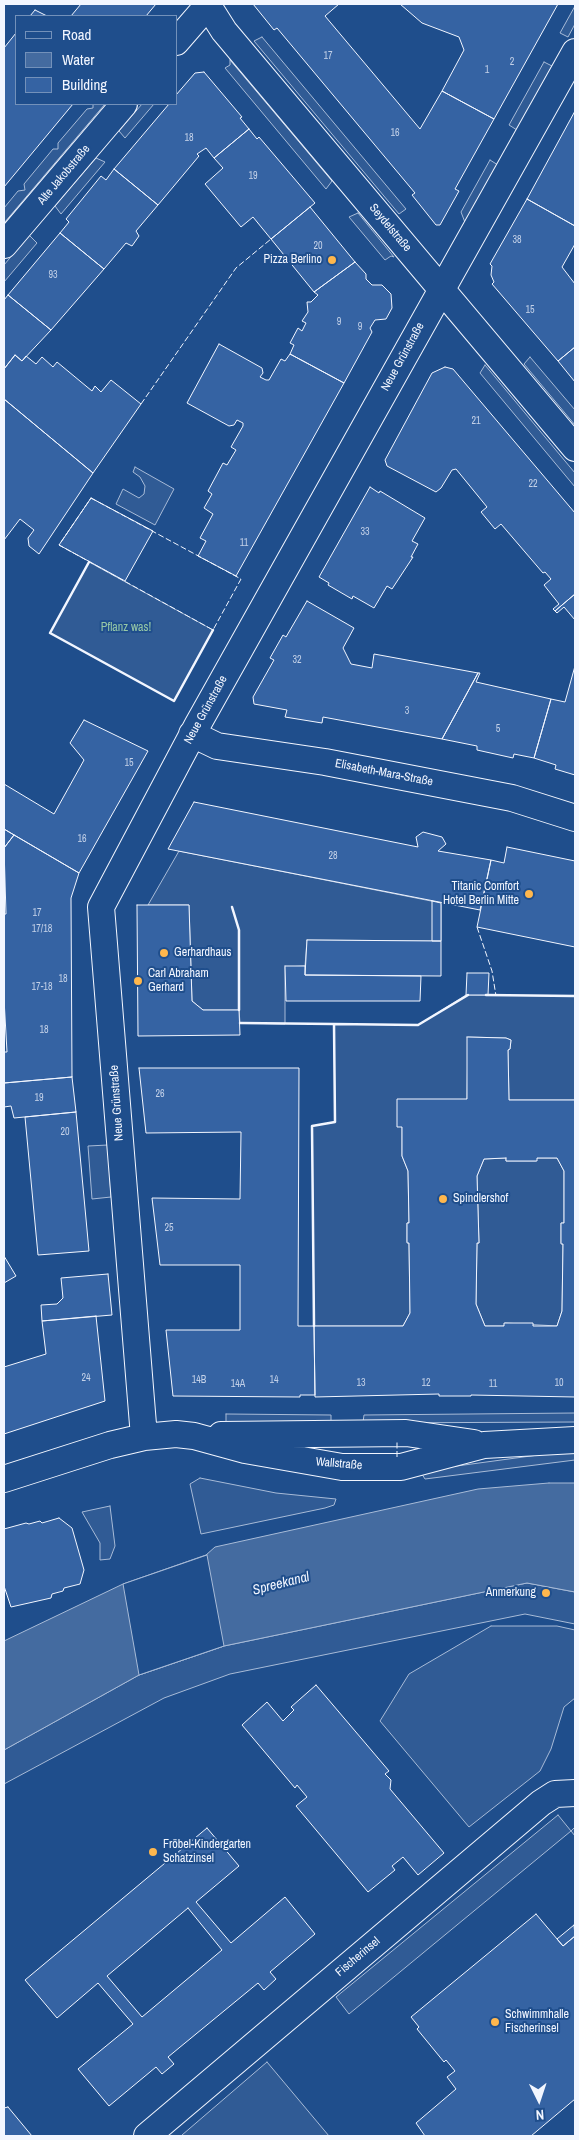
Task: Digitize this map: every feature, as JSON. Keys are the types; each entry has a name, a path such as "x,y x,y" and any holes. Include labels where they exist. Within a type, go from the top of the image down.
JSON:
{"street":[{"path":"178,40 208,4"},
{"name":"Seydelstraße","path":"208,4 224,30 575,448"},
{"name":"Neue Grünstraße","path":"144,1437 101,907 192,734 575,52"},
{"name":"Alte Jakobstraße","path":"4,245 123,105"},
{"name":"Elisabeth-Mara-Straße","path":"192,734 217,746 325,762 503,796 575,818"},
{"name":"Wallstraße","path":"194,1436 248,1433 406,1433 484,1445"},
{"name":"Wallstraße","path":"4,1479 110,1445 144,1437 176,1434 194,1436 245,1450 342,1467 401,1467 484,1445 575,1440"},
{"name":"Fischerinsel","path":"147,2136 541,1803 555,1794 575,1793"}],"shaded area":[{"path":"575,6 575,24 568,37 560,33"},
{"path":"262,37 406,209 399,214 254,41"},
{"path":"230,60 332,181 326,189 225,68 230,65"},
{"path":"544,62 552,66 517,130 509,125"},
{"path":"93,105 104,105 4,223 4,208 18,191 25,190 24,184 53,149 58,149 58,143 87,109 93,108"},
{"path":"141,105 153,105 125,138 119,131"},
{"path":"96,158 105,162 61,214 55,206"},
{"path":"490,160 498,165 466,225 461,212"},
{"path":"358,213 394,257 391,256 385,260 349,217"},
{"path":"29,235 37,243 4,282 4,265"},
{"path":"530,357 575,410 575,425 524,364"},
{"path":"485,365 575,473 575,487 480,373"},
{"path":"135,467 174,489 155,525 116,504 123,489 139,498 144,494 145,486 140,477 133,472"},
{"name":"Pflanz was!","path":"89,562 213,630 174,701 50,633"},
{"path":"179,851 441,903 441,941 307,940 305,966 285,967 285,1024 240,1023 239,1010 203,1010 192,1001 189,905 148,905"},
{"path":"466,995 575,996 575,1100 509,1100 508,1050 510,1049 511,1040 506,1038 468,1037 467,1099 402,1127 402,1156 408,1171 409,1223 407,1223 407,1242 409,1243 410,1313 403,1326 314,1326 312,1126 335,1122 334,1024 418,1025"},
{"path":"108,1145 111,1197 92,1199 88,1146"},
{"path":"506,1158 506,1161 536,1161 537,1158 557,1158 564,1171 564,1223 561,1223 561,1243 563,1244 562,1311 557,1326 505,1323 504,1326 485,1326 476,1304 477,1243 479,1243 477,1176 484,1159"},
{"path":"575,1413 575,1422 359,1423 363,1422 364,1415"},
{"path":"226,1414 331,1415 331,1421 226,1422"},
{"path":"575,1450 575,1460 425,1479 420,1471"},
{"path":"200,1478 276,1493 336,1499 334,1505 325,1508 201,1534 190,1484"},
{"path":"110,1506 115,1546 110,1559 100,1560 100,1543 82,1512"},
{"path":"527,1583 575,1592 575,1624 525,1614 230,1674 164,1698 4,1784 4,1750 139,1675 224,1646"},
{"path":"491,1626 557,1626 575,1630 575,1698 564,1707 551,1749 540,1771 469,1827 380,1721 409,1674"},
{"path":"558,1815 571,1831 349,2014 336,1997"},
{"path":"575,1827 575,1836 571,1831"},
{"path":"267,2062 329,2136 181,2136 182,2135"}],"water":[{"name":"Spreekanal","path":"549,1483 575,1483 575,1592 527,1583 224,1646 139,1675 4,1750 4,1641 123,1584 206,1555 215,1547 478,1489"}],"pier":[{"path":"207,1555 224,1646 139,1675 123,1584"}],"building":[{"path":"81,4 156,4 147,15 72,15"},
{"path":"253,4 339,4 325,16 420,129 442,91 494,119 455,189 459,191 440,225 436,225 412,195 415,193 277,28 274,30"},
{"path":"400,4 558,4 494,119 442,91 464,50 459,37 422,23"},
{"path":"35,10 45,15 31,15"},
{"path":"15,34 15,105 72,105 4,187 4,48"},
{"path":"204,72 242,117 240,118 249,129 214,158 206,148 197,154 199,156 158,205 114,169 168,105 178,105 178,93 195,73"},
{"path":"575,111 575,226 527,199"},
{"path":"249,129 257,139 259,137 315,203 271,239 253,217 241,227 205,184 223,168 214,158"},
{"path":"114,169 158,205 136,231 139,236 132,246 126,243 104,269 60,233 69,222 66,219 101,176 106,180"},
{"path":"527,199 575,226 575,244 562,267 575,284 575,347 558,361 492,284 494,282 491,275 492,266 490,264"},
{"path":"310,207 355,262 314,292 271,239"},
{"path":"60,233 104,269 51,330 8,295"},
{"path":"355,262 366,274 366,279 372,285 382,285 391,294 392,308 386,319 375,320 370,328 372,332 344,383 290,354 294,345 290,343 298,328 302,331 306,323 302,321 308,312 307,302 311,302 318,295 314,292"},
{"path":"8,295 51,330 22,361 15,355 4,369 4,300"},
{"path":"219,344 262,368 263,373 260,377 266,380 269,380 281,359 285,361 290,354 344,383 236,576 198,556 206,541 200,538 213,514 204,508 212,494 208,491 223,463 227,465 236,450 231,447 243,426 243,423 237,420 234,425 229,426 187,403"},
{"path":"575,347 575,382 558,361"},
{"path":"15,355 22,361 26,356 36,364 42,357 53,367 57,362 92,391 95,386 101,392 111,380 141,404 93,473 4,399 4,369"},
{"path":"445,367 453,369 575,513 575,594 555,611 553,609 559,604 544,585 551,579 545,572 543,573 501,524 495,529 481,512 487,507 456,469 452,470 441,488 436,492 387,466 385,460 432,373"},
{"path":"4,399 93,473 39,554 29,546 28,538 34,530 20,519 4,540"},
{"path":"370,487 425,518 412,541 418,544 411,557 413,557 392,589 387,586 374,608 353,596 352,599 328,585 329,583 319,577"},
{"path":"91,498 153,531 125,581 59,545"},
{"path":"575,594 575,620 564,607 557,613 555,611"},
{"path":"307,601 354,628 343,648 351,664 372,668 374,654 478,673 442,739 323,717 322,723 285,717 287,710 254,704 253,697 274,660 270,658 283,635 286,637"},
{"path":"575,666 575,775 555,769 556,765 534,758 551,699 565,702"},
{"path":"478,673 480,673 476,682 551,699 534,758 514,754 513,758 477,750 477,746 442,739"},
{"path":"84,720 148,751 79,873 4,829 4,784 54,814 84,760 70,743"},
{"path":"194,802 418,847 416,837 423,832 442,837 446,844 438,851 491,860 480,910 168,849"},
{"path":"4,829 14,835 4,848"},
{"path":"14,835 79,873 71,898 72,1077 4,1083 4,1052 7,1052 4,999 4,914 6,914 4,848"},
{"name":"Titanic Comfort Hotel Berlin Mitte","path":"507,847 575,861 575,947 477,927 491,860 504,863"},
{"path":"432,901 441,903 441,941 432,941"},
{"name":"Gerhardhaus","path":"137,905 189,905 192,1001 203,1010 239,1010 240,1035 138,1036"},
{"path":"307,940 441,941 441,976 305,975"},
{"path":"285,966 305,966 305,975 421,976 420,1001 286,1001"},
{"path":"467,973 489,973 488,995 466,995"},
{"name":"Spindlershof","path":"467,1037 506,1038 511,1040 510,1049 508,1050 509,1100 575,1100 575,1397 439,1396 439,1394 315,1397 314,1326 403,1326 410,1313 409,1243 407,1243 407,1223 409,1223 408,1171 402,1156 402,1127 397,1127 397,1099 467,1099","holes":["506,1158 506,1161 537,1161 537,1158 557,1158 564,1171 564,1223 561,1223 561,1244 563,1244 562,1311 557,1326 533,1326 533,1323 504,1323 504,1326 485,1326 476,1304 477,1243 479,1243 477,1176 484,1159"]},
{"path":"139,1068 299,1068 298,1326 314,1326 315,1395 300,1395 300,1397 173,1396 166,1330 240,1330 240,1265 160,1265 152,1198 240,1199 241,1132 146,1133"},
{"path":"72,1077 76,1112 14,1118 11,1106 4,1107 4,1083"},
{"path":"76,1112 89,1251 38,1255 25,1117"},
{"path":"4,1256 16,1276 4,1283"},
{"path":"108,1274 112,1315 42,1321 41,1305 57,1304 63,1298 61,1278"},
{"path":"96,1316 105,1401 4,1434 4,1367 46,1354 42,1321"},
{"path":"59,1518 72,1528 84,1570 80,1584 64,1588 63,1591 52,1594 51,1598 11,1607 4,1586 4,1529 26,1523 40,1521 42,1523"},
{"path":"316,1685 389,1771 385,1774 391,1780 390,1789 444,1853 418,1875 403,1857 392,1866 395,1870 368,1892 296,1806 307,1797 297,1785 295,1788 242,1725 267,1702 283,1721 294,1710 291,1707"},
{"path":"207,1828 239,1866 196,1902 231,1943 285,1897 315,1934 270,1972 276,1979 264,1990 258,1983 168,2057 174,2064 162,2074 156,2067 109,2106 78,2069 133,2024 98,1983 57,2018 25,1980","holes":["188,1908 222,1950 142,2017 107,1976"]},
{"name":"Schwimmhalle Fischerinsel","path":"536,1914 563,1946 575,1936 575,2099 531,2136 425,2136 416,2123 456,2089 447,2077 455,2071 446,2060 444,2062 417,2029 419,2027 411,2017"},
{"path":"574,1925 575,1936 563,1946 557,1939"},
{"path":"8,2107 32,2136 4,2136 4,2108"}],"fence":[{"path":"141,404 236,268 271,239"},
{"path":"91,498 241,579 213,630 59,545 91,498"},
{"path":"477,927 492,971 496,996"},
{"path":"397,1442 397,1457"}],"wall":[{"path":"89,562 50,633 174,701 213,630"},
{"path":"232,907 239,930 239,1010"},
{"path":"314,1326 312,1126 335,1122 334,1024 418,1025 468,995"},
{"path":"486,995 575,996"},
{"path":"240,1023 334,1024"}],"place":[{"name":"Pizza Berlino","path":"332,260"},
{"name":"Titanic Comfort Hotel Berlin Mitte","path":"529,894"},
{"name":"Gerhardhaus","path":"164,953"},
{"name":"Carl Abraham Gerhard","path":"138,981"},
{"name":"Spindlershof","path":"443,1199"},
{"name":"Anmerkung","path":"546,1593"},
{"name":"Fröbel-Kindergarten Schatzinsel","path":"153,1852"},
{"name":"Schwimmhalle Fischerinsel","path":"495,2022"}]}
